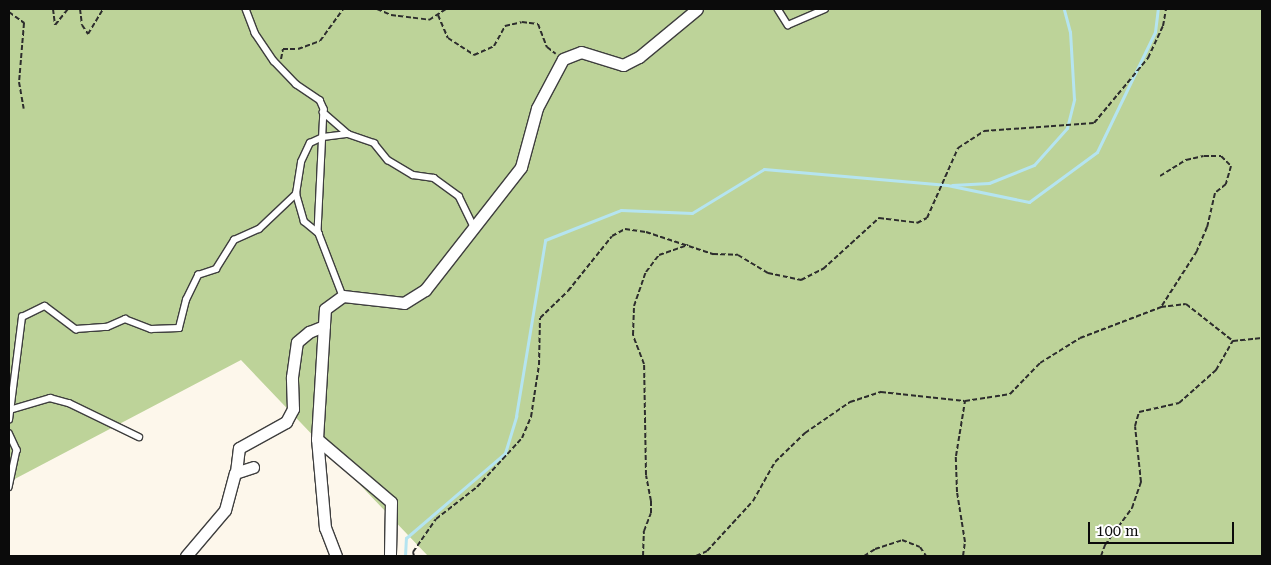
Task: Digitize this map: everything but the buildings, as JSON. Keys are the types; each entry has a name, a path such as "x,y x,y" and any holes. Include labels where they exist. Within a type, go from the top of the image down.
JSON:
{"street":[{"path":"336,556 325,528 317,439 325,310 343,296 404,304 426,290 521,167 537,108 563,59 580,52 623,65 639,57 696,9"},
{"path":"186,556 225,510 236,472 239,448 286,422 293,409 292,378 297,342 309,332 324,326"},
{"path":"317,439 392,502 390,556"},
{"path":"236,472 253,467"}],"lane":[{"path":"246,9 255,33 279,66 296,84 320,100 324,112 320,234 343,296"},
{"path":"778,9 788,25 825,9"},
{"path":"324,112 348,134 374,143 388,160 413,175 434,178 459,196 474,227"},
{"path":"320,234 304,222 296,194 301,162 310,142 323,137 348,134"},
{"path":"9,420 22,317 45,306 76,329 107,327 124,319 151,328 179,328 186,300 198,275 216,269 234,240 259,229 296,194"},
{"path":"10,410 50,398 69,403 140,437"},
{"path":"9,433 17,450 9,487"}],"path":[{"path":"53,9 54,25 68,9"},
{"path":"80,9 82,25 88,34 102,9"},
{"path":"279,66 283,49 298,49 320,41 343,9"},
{"path":"377,9 409,19 429,20 446,9"},
{"path":"414,556 413,552 436,519 477,487 522,438 531,417 539,365 540,318 568,290 612,236 625,229 688,244 713,254 738,255 768,272 801,280 823,269 879,218 917,223 926,218 958,148 984,131 1094,122 1114,102 1148,58 1163,26 1166,9"},
{"path":"9,12 24,23 19,82 24,109"},
{"path":"438,15 448,38 474,55 494,46 505,26 522,22 538,24 547,47 563,59"},
{"path":"1160,176 1186,160 1204,156 1220,156 1231,166 1226,184 1215,193 1207,227 1197,251 1161,308"},
{"path":"643,556 644,531 651,513 651,500 646,475 644,364 633,335 634,306 646,272 660,255 688,244"},
{"path":"696,556 707,551 753,501 775,462 805,433 850,402 881,392 966,401 1010,394 1040,363 1080,338 1161,308 1186,304 1233,341 1262,338"},
{"path":"1102,556 1105,545 1132,508 1141,482 1135,426 1140,412 1179,403 1216,370 1233,341"},
{"path":"963,556 965,542 957,492 956,456 966,401"},
{"path":"864,556 875,549 902,540 920,547 926,556"}],"green space":[{"path":"9,9 1262,9 1262,556 428,556 241,360 9,482"}],"waterway":[{"path":"952,185 989,183 1034,165 1067,128 1074,99 1070,32 1064,9"},
{"path":"405,556 406,538 505,453 516,416 545,240 621,210 692,213 764,169 947,185 1029,202 1097,152 1155,32 1158,9"}]}
